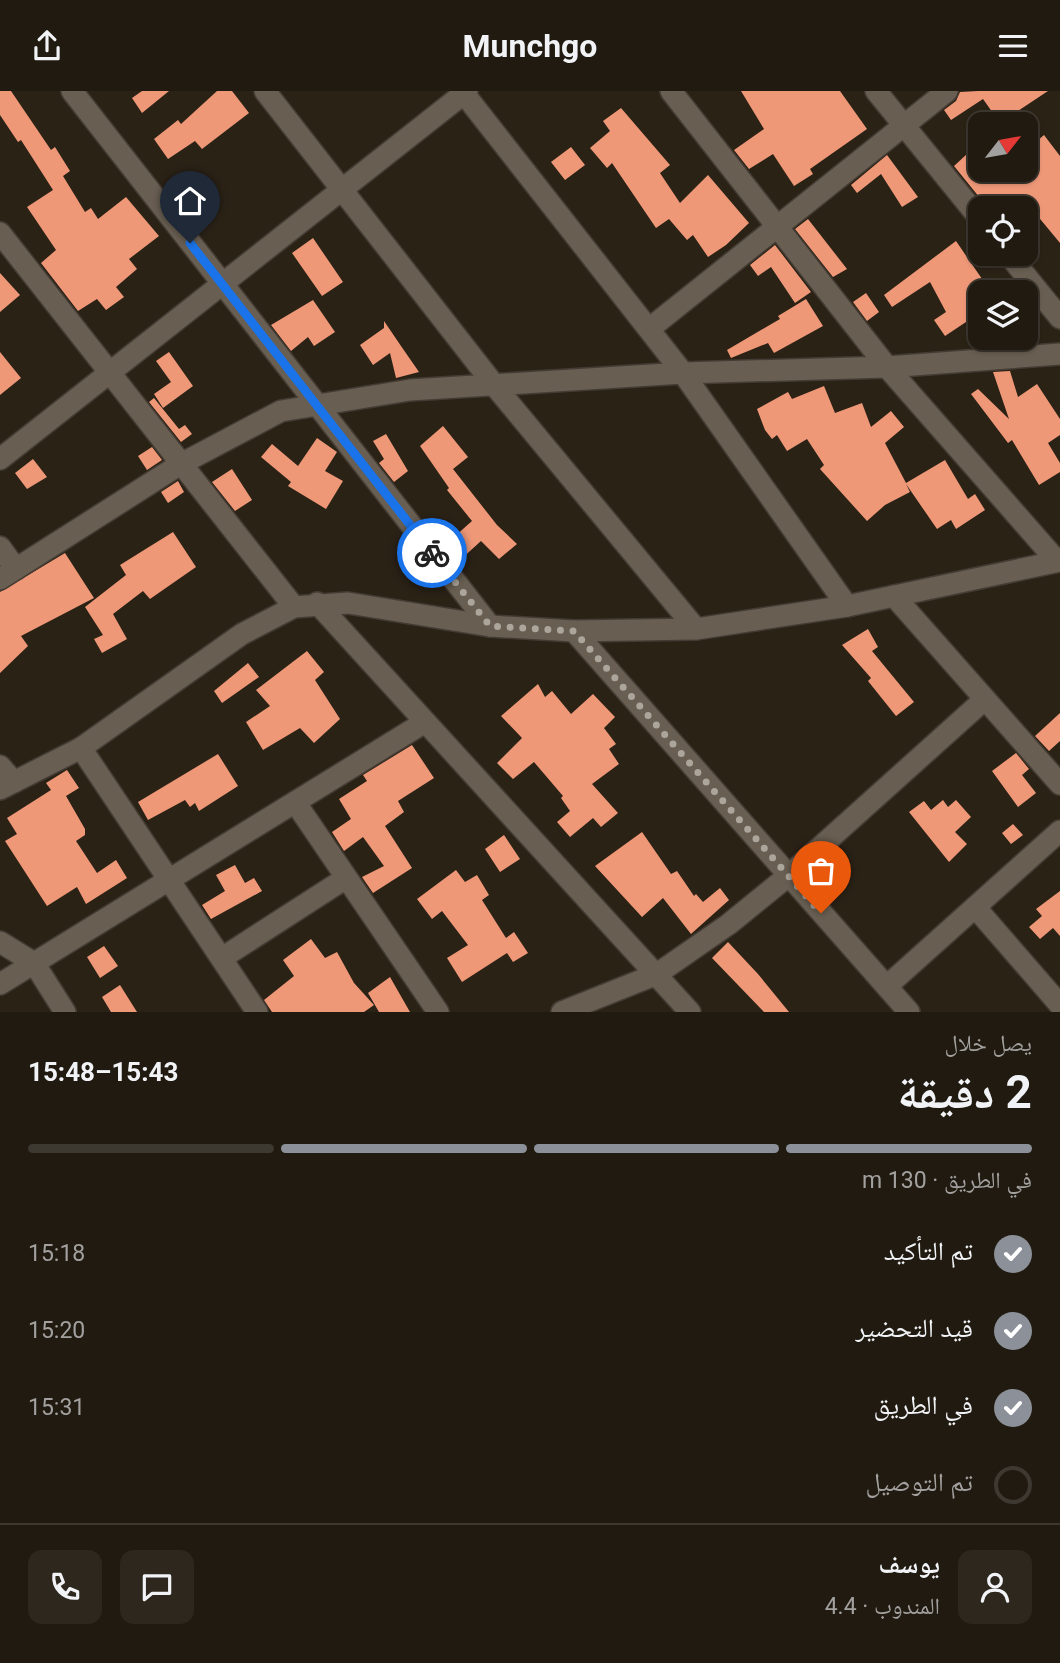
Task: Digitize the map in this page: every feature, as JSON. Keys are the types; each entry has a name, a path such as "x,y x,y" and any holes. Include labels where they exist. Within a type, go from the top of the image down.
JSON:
{"street":[{"path":"72,91 490,626"},
{"path":"265,91 495,386 696,629"},
{"path":"4,779 81,748 242,634 294,607 317,603 348,603 490,626 574,631 696,629 847,606 1058,561 887,367 671,91"},
{"path":"876,91 968,204"},
{"path":"649,329 947,91"},
{"path":"0,459 223,286 465,92 683,373 847,606"},
{"path":"0,233 111,373 179,465 294,607"},
{"path":"1018,266 1060,318"},
{"path":"0,547 8,574 179,465 281,411 410,390 683,373 887,367 1060,354"},
{"path":"894,596 1060,784"},
{"path":"317,603 690,1012"},
{"path":"574,631 909,1012"},
{"path":"562,1012 657,974 729,924 788,876 985,699"},
{"path":"0,984 425,722"},
{"path":"81,748 257,1012"},
{"path":"295,802 438,1012"},
{"path":"887,986 1060,831"},
{"path":"222,958 346,878"},
{"path":"975,907 1060,1005"},
{"path":"0,942 34,964 65,1012"}],"building":[{"path":"0,91 11,91 51,150 55,147 70,171 63,176 85,212 91,208 98,219 126,197 159,236 129,259 137,269 116,287 124,297 106,310 97,299 78,311 41,263 56,250 27,207 53,190 21,140 18,142 0,115"},
{"path":"142,91 169,91 142,113 132,98"},
{"path":"217,91 232,91 249,113 202,149 195,141 168,159 154,139 178,120 181,124"},
{"path":"741,91 840,91 867,129 810,169 813,174 794,186 773,154 749,169 734,150 764,129"},
{"path":"1048,91 1016,112 992,112 983,99 951,120 944,110 956,101 960,92"},
{"path":"621,108 670,165 660,173 680,203 708,175 749,223 726,245 708,257 693,235 687,240 669,219 656,228 612,163 607,168 590,148 610,131 603,121"},
{"path":"1044,135 1060,156 1060,243 1038,216 1038,196 978,196 954,166 968,153 968,182 1038,182 1038,140"},
{"path":"571,147 585,165 565,180 551,162"},
{"path":"887,155 918,197 902,207 881,174 857,193 851,185"},
{"path":"195,192 203,205 186,215 177,204"},
{"path":"808,219 847,269 833,277 795,229"},
{"path":"313,238 343,282 322,296 292,253"},
{"path":"956,241 968,258 968,266 973,266 983,280 968,280 968,329 966,322 945,336 934,320 946,312 930,282 892,307 884,295"},
{"path":"775,245 811,292 795,303 771,267 758,276 750,265"},
{"path":"0,273 20,295 0,312"},
{"path":"866,293 879,312 867,321 853,302"},
{"path":"806,299 823,326 774,353 768,343 731,358 727,350 780,319 778,316"},
{"path":"313,300 335,332 314,346 308,337 291,351 271,325"},
{"path":"384,321 419,372 396,378 390,353 373,365 360,345 384,328"},
{"path":"0,352 21,378 0,395"},
{"path":"169,352 193,386 163,408 154,394 171,382 156,361"},
{"path":"1010,371 1018,397 1037,384 1060,419 1060,435 1048,443 1060,463 1060,472 1039,485 1012,440 1008,443 971,394 978,389 1009,419 993,372"},
{"path":"824,386 835,413 862,403 871,427 891,411 904,427 885,443 906,483 945,460 968,499 975,494 985,510 956,529 951,520 937,529 906,484 910,492 885,505 867,521 820,469 824,465 807,439 787,451 777,435 772,439 765,430 757,409 788,392 792,399"},
{"path":"154,398 179,429 185,425 192,434 181,442 149,402"},
{"path":"443,426 468,457 453,469 497,525 517,544 499,559 481,541 459,561 445,545 472,521 447,490 449,488 420,446"},
{"path":"386,434 408,471 394,482 379,463 384,459 373,441"},
{"path":"317,438 337,452 325,471 343,481 326,509 288,486 291,482 261,457 272,444 298,466"},
{"path":"152,447 162,460 147,470 138,456"},
{"path":"33,459 47,477 27,489 15,473"},
{"path":"232,469 252,500 235,511 212,482"},
{"path":"178,481 184,492 168,503 161,492"},
{"path":"173,532 196,567 150,599 143,591 113,614 127,639 102,653 94,639 103,635 85,607 126,575 120,565"},
{"path":"65,553 94,598 21,636 28,646 0,673 0,592"},
{"path":"868,629 878,647 872,651 914,702 896,716 868,681 871,678 842,645"},
{"path":"307,651 324,672 315,680 340,719 314,743 300,728 263,750 246,722 270,706 256,690"},
{"path":"248,663 259,677 222,703 214,691"},
{"path":"538,684 545,697 552,691 571,714 593,694 615,717 604,728 616,744 609,749 619,764 592,784 618,813 601,827 593,818 570,837 557,822 570,811 561,798 563,796 534,762 513,779 497,763 522,738 501,716"},
{"path":"1060,713 1060,741 1049,751 1035,736"},
{"path":"412,745 434,778 398,801 404,812 385,826 412,868 373,893 362,877 384,866 363,837 344,851 332,832 351,819 339,799 367,781 363,775"},
{"path":"1016,753 1029,769 1022,775 1036,793 1018,807 992,771"},
{"path":"218,754 238,786 199,811 195,803 190,807 185,800 148,820 138,802"},
{"path":"67,770 79,788 66,796 85,829 85,835 76,841 97,873 116,860 127,878 86,904 77,887 47,906 5,841 17,834 7,818 51,790 46,783"},
{"path":"943,800 948,807 956,800 971,817 955,832 967,844 949,862 909,812 924,801 931,810"},
{"path":"1013,824 1023,835 1011,844 1002,833"},
{"path":"642,832 671,874 677,871 694,896 696,894 703,902 720,888 729,900 691,934 663,898 642,917 595,866"},
{"path":"504,835 520,859 500,872 485,849"},
{"path":"235,865 245,883 254,878 262,891 211,919 202,905 225,891 216,875"},
{"path":"456,870 465,882 477,875 489,895 482,900 506,938 514,932 528,953 513,962 507,953 462,982 447,958 468,945 442,911 432,919 417,899"},
{"path":"1060,891 1060,936 1053,928 1040,939 1029,927 1042,916 1036,909"},
{"path":"311,939 325,958 337,952 354,983 374,1005 364,1012 272,1012 264,1000 294,976 283,960"},
{"path":"728,942 789,1012 764,1012 712,958"},
{"path":"104,946 118,966 100,978 87,957"},
{"path":"390,977 410,1012 379,1012 368,993"},
{"path":"120,985 137,1012 111,1012 102,997"}],"way so far":[{"path":"432,553 490,626 574,631 821,913"}],"route":[{"path":"190,243 432,553"}]}
